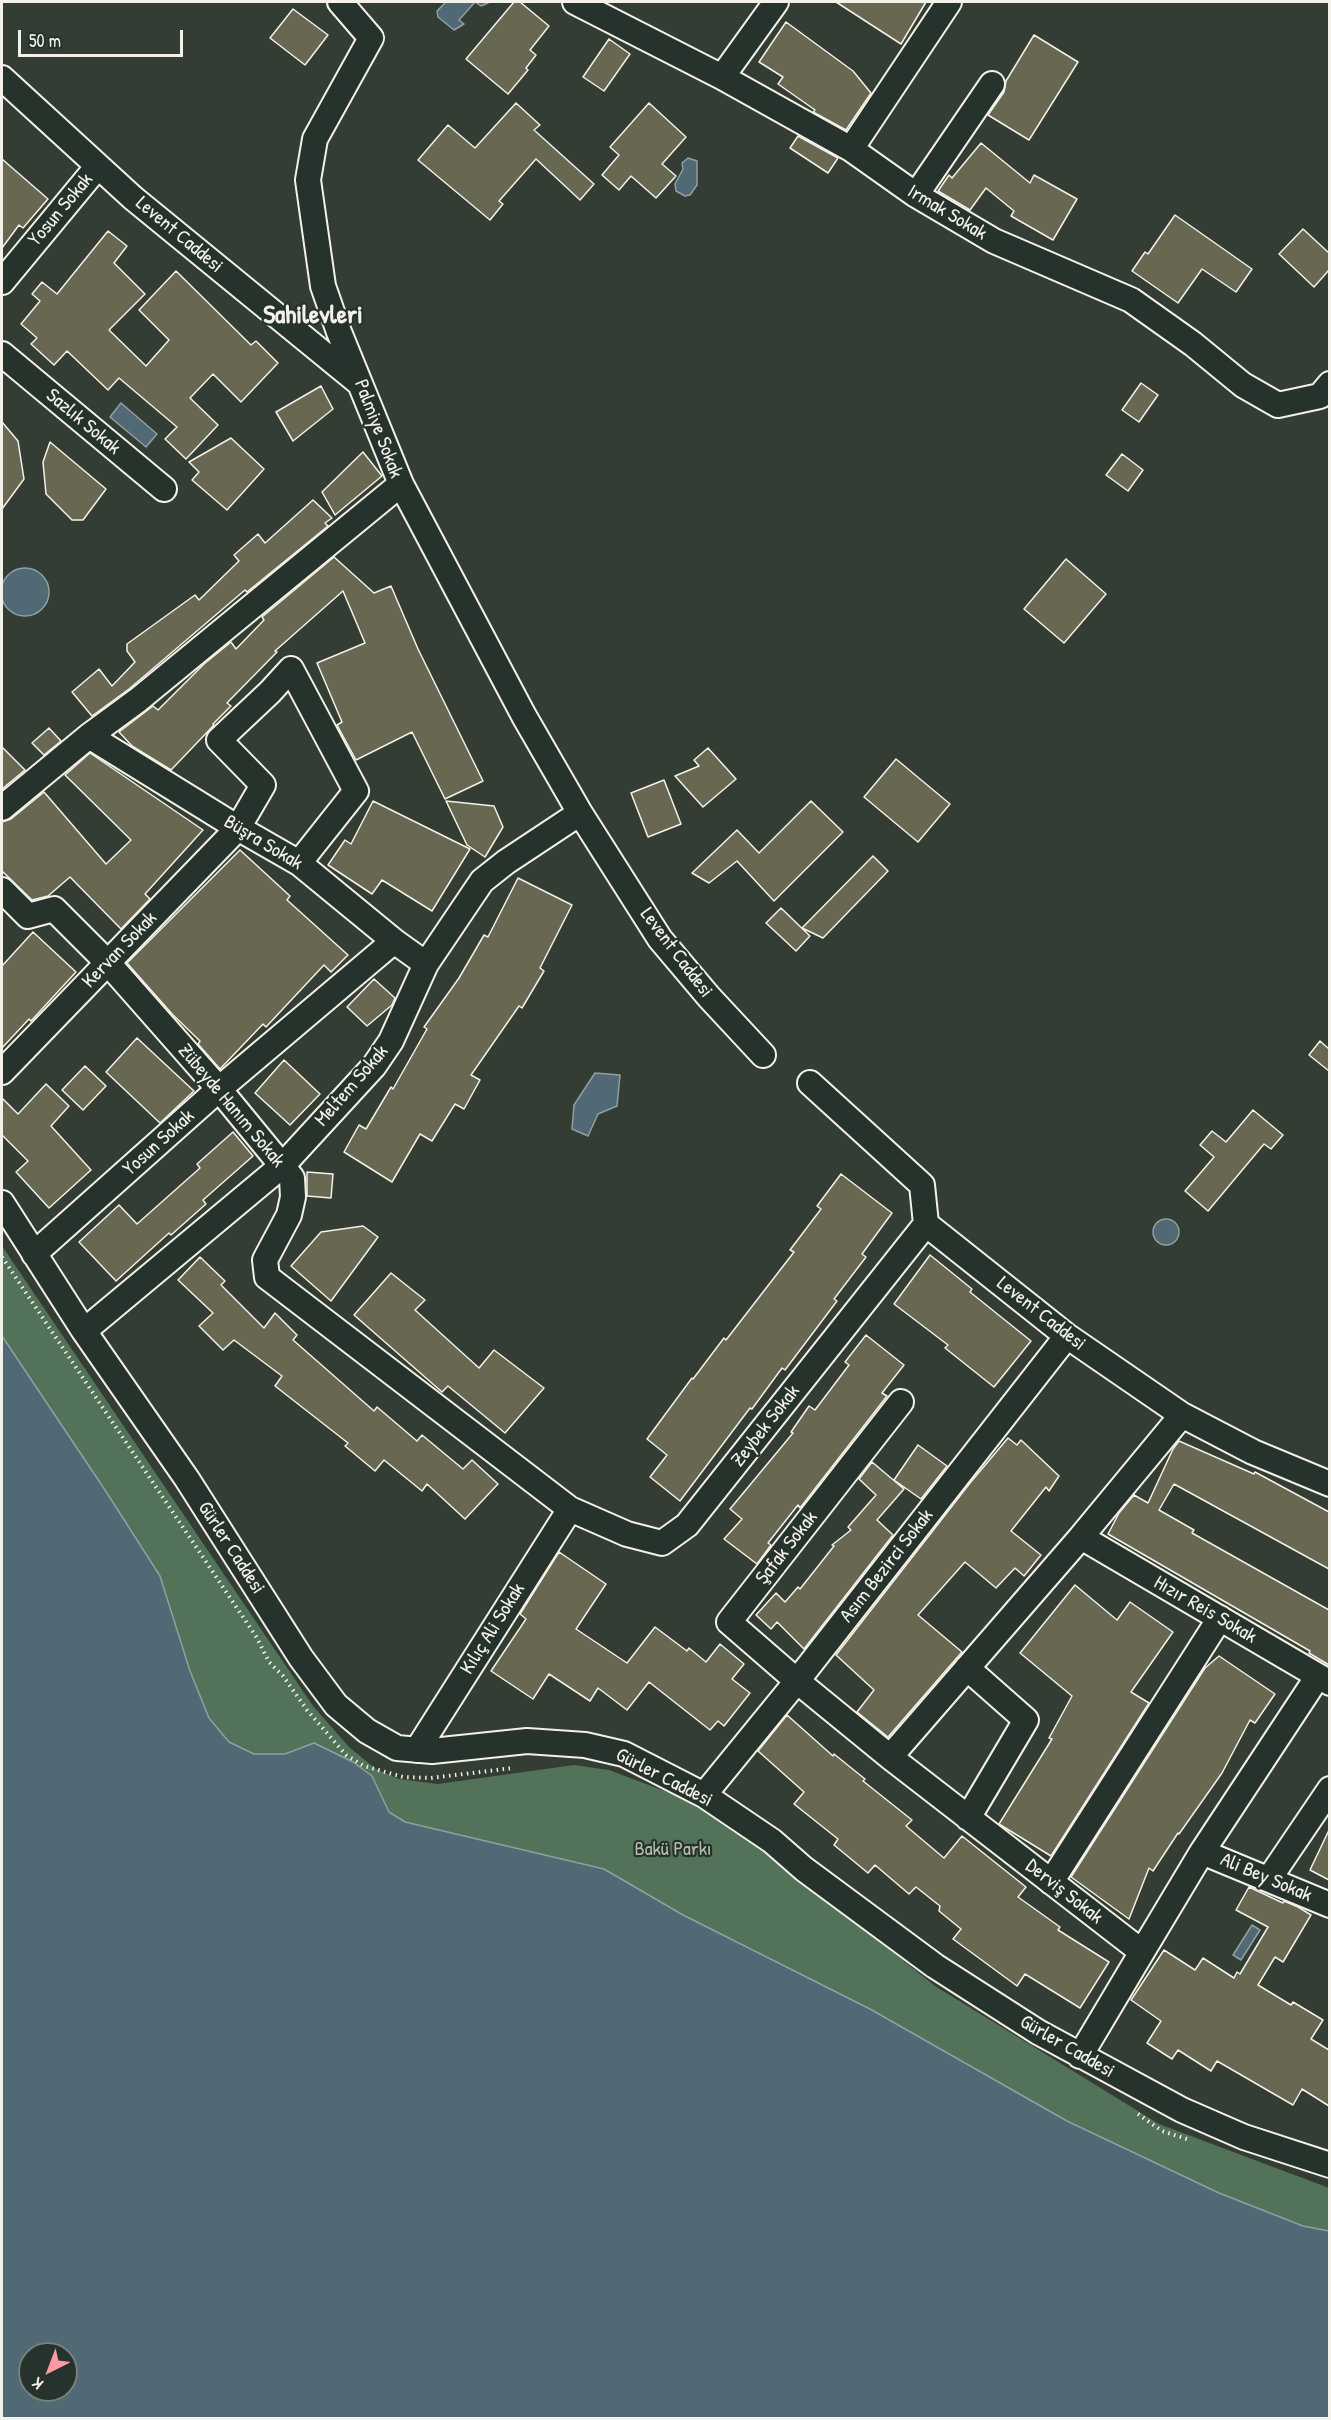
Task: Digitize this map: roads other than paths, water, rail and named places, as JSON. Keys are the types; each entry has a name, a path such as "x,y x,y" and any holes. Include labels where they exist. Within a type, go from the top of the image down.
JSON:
{"street":[{"name":"Palmiye Sokak","path":"2,808 89,736 138,700 401,484 323,286 308,180 315,139 371,38 340,2"},
{"name":"Irmak Sokak","path":"576,2 722,77 851,148 916,195 994,241 1131,300 1193,344 1243,385 1278,405 1325,390"},
{"path":"722,77 776,2"},
{"path":"851,148 949,2"},
{"name":"Levent Caddesi","path":"2,78 98,166 361,385"},
{"path":"916,195 992,84"},
{"name":"Yosun Sokak","path":"2,282 98,166"},
{"name":"Sazlık Sokak","path":"2,354 164,489"},
{"name":"Levent Caddesi","path":"401,484 524,716 580,813 660,939 709,997 763,1055"},
{"name":"Kervan Sokak","path":"2,1072 238,828 264,785 219,740 291,669 356,791 299,863"},
{"name":"Büşra Sokak","path":"89,736 299,863 394,941 426,964"},
{"name":"Meltem Sokak","path":"84,1330 283,1165 374,1066 391,1041 426,964 482,881 506,861 580,813"},
{"name":"Zübeyde Hanım Sokak","path":"2,890 28,916 54,909 108,963 219,1089 292,1178 293,1197 289,1215 265,1260 267,1277 570,1509"},
{"name":"Yosun Sokak","path":"34,1254 219,1089 394,941"},
{"path":"810,1083 922,1185 926,1224"},
{"name":"Gürler Caddesi","path":"2,1203 84,1330 187,1479 301,1658 336,1705 367,1731 397,1748 432,1752 527,1742 585,1745 624,1754 704,1796 772,1841 804,1869 935,1966 1080,2056 1182,2110 1280,2150 1329,2165"},
{"name":"Levent Caddesi","path":"926,1224 1067,1336 1182,1415 1253,1452 1329,1484"},
{"name":"Zeybek Sokak","path":"570,1509 627,1534 662,1544 687,1525 926,1224"},
{"name":"Asım Bezirci Sokak","path":"704,1796 1067,1336"},
{"name":"Şafak Sokak","path":"797,1681 729,1622 901,1402"},
{"path":"890,1757 1081,1537 1182,1415"},
{"name":"Kılıç Ali Sokak","path":"417,1750 570,1509"},
{"name":"Hızır Reis Sokak","path":"1081,1537 1324,1679"},
{"path":"1052,1882 1220,1618"},
{"path":"967,1668 1026,1720 968,1818"},
{"path":"1080,2056 1203,1852 1324,1679"},
{"name":"Derviş Sokak","path":"797,1681 890,1757 1142,1952"},
{"path":"1269,1880 1329,1789"},
{"name":"Ali Bey Sokak","path":"1203,1852 1329,1905"}],"water":[{"path":"446,2 475,2 459,20 464,24 454,30 438,17 437,11"},
{"path":"475,2 490,2 481,6"},
{"path":"688,158 697,161 697,185 690,195 685,196 676,191 675,184 683,169 682,163"},
{"path":"121,403 157,434 146,447 110,417"},
{"path":"20,568 30,568 42,575 49,587 49,597 42,609 30,616 20,616 5,605 1,597 1,587 12,572"},
{"path":"595,1073 620,1075 617,1106 598,1114 588,1136 572,1129 574,1105"},
{"path":"1166,1219 1175,1223 1179,1232 1175,1241 1166,1245 1157,1241 1153,1232 1157,1223"},
{"path":"2,1336 160,1576 190,1671 209,1718 229,1742 254,1754 285,1754 314,1743 353,1762 372,1776 389,1812 405,1822 604,1869 683,1915 870,2009 1067,2121 1219,2193 1303,2226 1329,2231 1329,2418 2,2418"},
{"path":"1252,1925 1260,1930 1241,1960 1233,1955"}],"district":[{"name":"Sahilevleri","path":"313,316"}],"park label":[{"name":"Bakü Parkı","path":"673,1850"}]}
